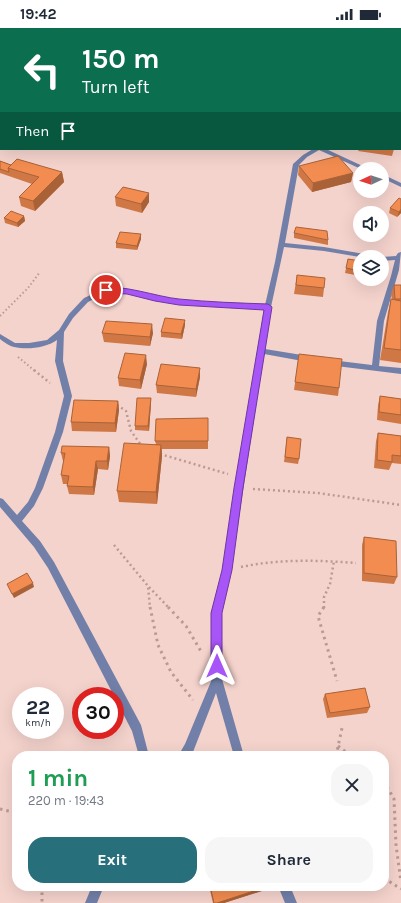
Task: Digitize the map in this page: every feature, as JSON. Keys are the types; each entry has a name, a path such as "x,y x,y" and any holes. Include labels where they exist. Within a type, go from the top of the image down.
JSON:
{"street":[{"path":"238,751 217,679 216,613 227,570 238,488 262,351 268,307 296,164 315,150"},
{"path":"323,150 353,163"},
{"path":"389,179 401,185"},
{"path":"281,245 353,254"},
{"path":"375,368 376,342 384,308 397,270 399,256 389,258"},
{"path":"1,336 14,345 29,346 49,342 61,332 71,316 86,300 106,290 127,291 155,299 179,302 268,307"},
{"path":"18,520 31,504 39,488 59,432 68,396 59,361 61,332"},
{"path":"262,351 318,361 401,371"},
{"path":"0,501 18,520 51,565 131,718 143,751"},
{"path":"187,751 217,679"},
{"path":"91,903 95,891"},
{"path":"286,891 291,903"}],"path":[{"path":"0,316 28,288 40,272"},
{"path":"1,336 21,361 68,396"},
{"path":"114,404 126,411 131,431 141,445 147,448"},
{"path":"159,453 180,461 240,477"},
{"path":"238,488 318,493 401,505"},
{"path":"114,545 148,586 186,626 217,679"},
{"path":"227,570 260,562 316,560 356,563"},
{"path":"334,561 330,584 324,597 324,609 318,616 337,681"},
{"path":"148,586 150,613 158,645 171,672 203,713"},
{"path":"337,751 342,728"},
{"path":"338,746 344,751"},
{"path":"389,790 394,798 396,845 401,882"},
{"path":"0,809 12,812"},
{"path":"389,881 401,889"},
{"path":"42,891 42,903"}],"building":[{"path":"338,156 353,173 313,183 299,166"},
{"path":"17,159 62,172 33,201 19,197 39,177 8,168"},
{"path":"0,161 11,165 8,168 9,172 0,169"},
{"path":"123,187 149,193 141,204 115,197"},
{"path":"399,198 401,199 401,209 399,212 390,208"},
{"path":"11,211 24,216 17,223 4,218"},
{"path":"296,227 327,231 328,240 294,233"},
{"path":"120,232 141,234 137,246 116,243"},
{"path":"348,259 353,260 353,270 346,268"},
{"path":"297,275 325,278 324,288 296,285"},
{"path":"394,285 401,285 401,299 395,299"},
{"path":"391,299 401,301 401,350 384,348"},
{"path":"165,318 185,320 181,334 161,332"},
{"path":"106,321 152,324 150,337 102,333"},
{"path":"125,353 146,355 140,380 118,378"},
{"path":"299,354 342,359 339,388 295,382"},
{"path":"161,364 200,368 196,389 156,385"},
{"path":"380,396 401,399 401,415 379,412"},
{"path":"137,398 151,398 148,426 135,426"},
{"path":"74,400 118,401 115,423 71,422"},
{"path":"208,418 208,441 155,441 156,419"},
{"path":"378,433 401,436 401,456 392,455 392,462 377,460"},
{"path":"287,437 301,439 299,459 285,457"},
{"path":"124,443 161,445 156,492 117,491"},
{"path":"62,446 109,447 107,461 96,461 93,487 67,486 69,476 61,475 65,453 61,453"},
{"path":"364,537 396,541 397,577 364,573"},
{"path":"27,573 33,583 12,594 7,584"},
{"path":"365,688 370,707 330,713 325,694"},
{"path":"211,891 254,891 217,903 214,903"}],"route":[{"path":"106,290 127,291 155,299 179,302 268,307 262,351 238,488 227,570 216,613 217,666"}]}
